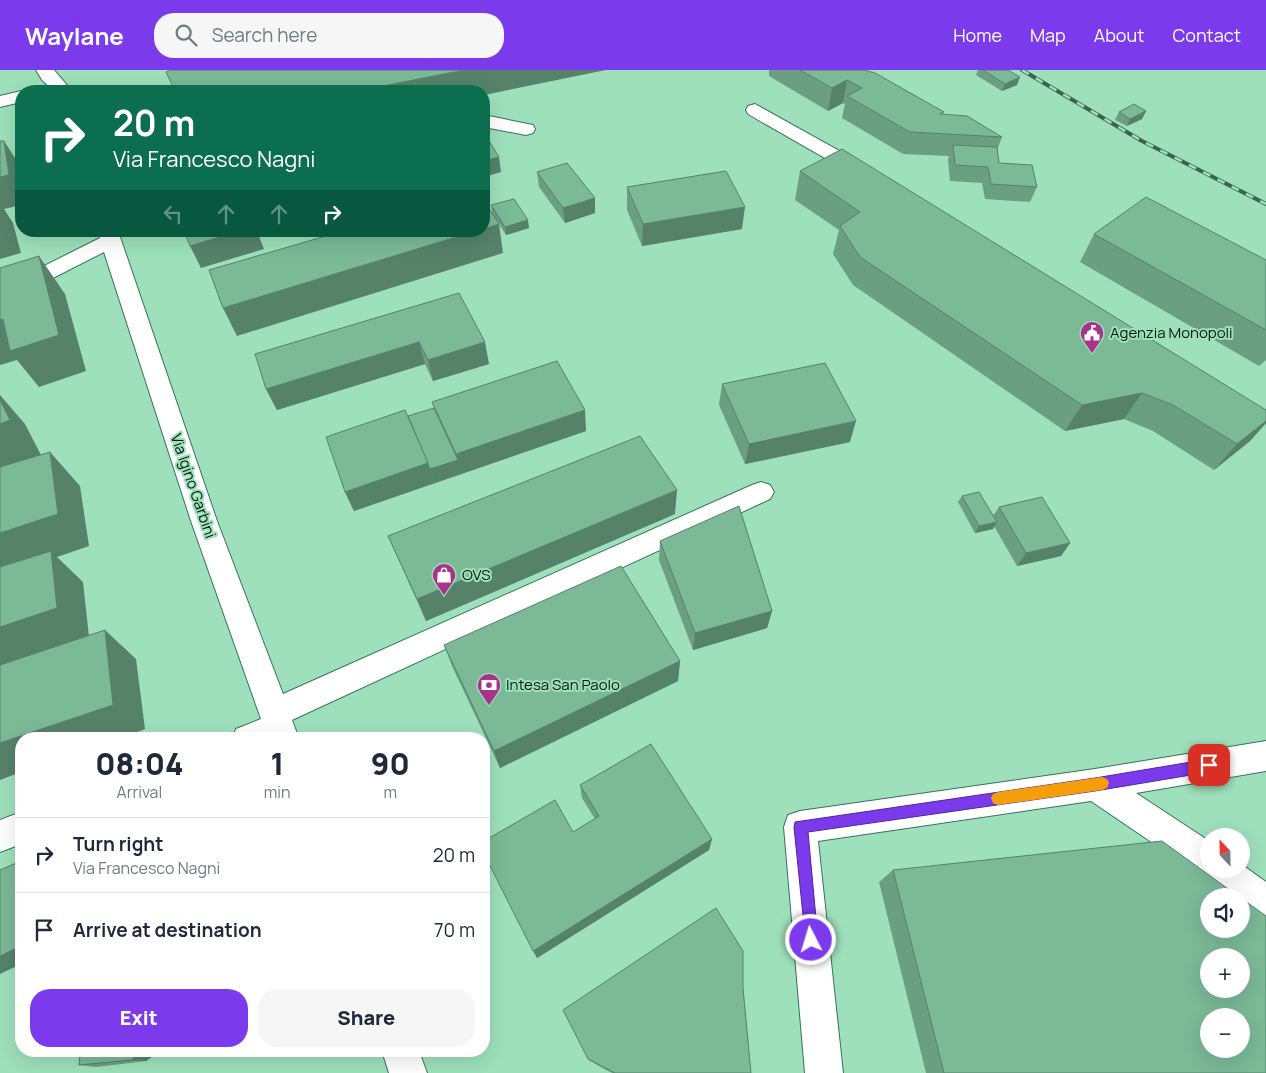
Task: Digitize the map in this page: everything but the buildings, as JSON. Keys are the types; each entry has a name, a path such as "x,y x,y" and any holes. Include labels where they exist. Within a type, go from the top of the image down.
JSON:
{"street":[{"path":"45,70 46,74 58,85"},
{"path":"0,102 15,98"},
{"path":"755,110 886,185"},
{"path":"490,118 526,129"},
{"path":"0,297 107,237"},
{"name":"Via Igino Garbini","path":"109,237 204,521 279,726"},
{"path":"264,732 683,527 761,492"},
{"path":"824,1073 800,827 1095,785 1266,756"},
{"path":"1095,785 1200,855"},
{"path":"0,836 15,830"},
{"path":"1232,878 1266,903"},
{"path":"402,1057 408,1073"}],"railway":[{"path":"1022,70 1142,141 1266,204"}],"slow traffic":[{"path":"998,798 1102,783"}],"place":[{"name":"Agenzia Monopoli","path":"1092,354"},
{"name":"OVS","path":"444,596"},
{"name":"Intesa San Paolo","path":"489,706"}],"route":[{"path":"811,940 800,827 1095,785 1209,765"}]}
